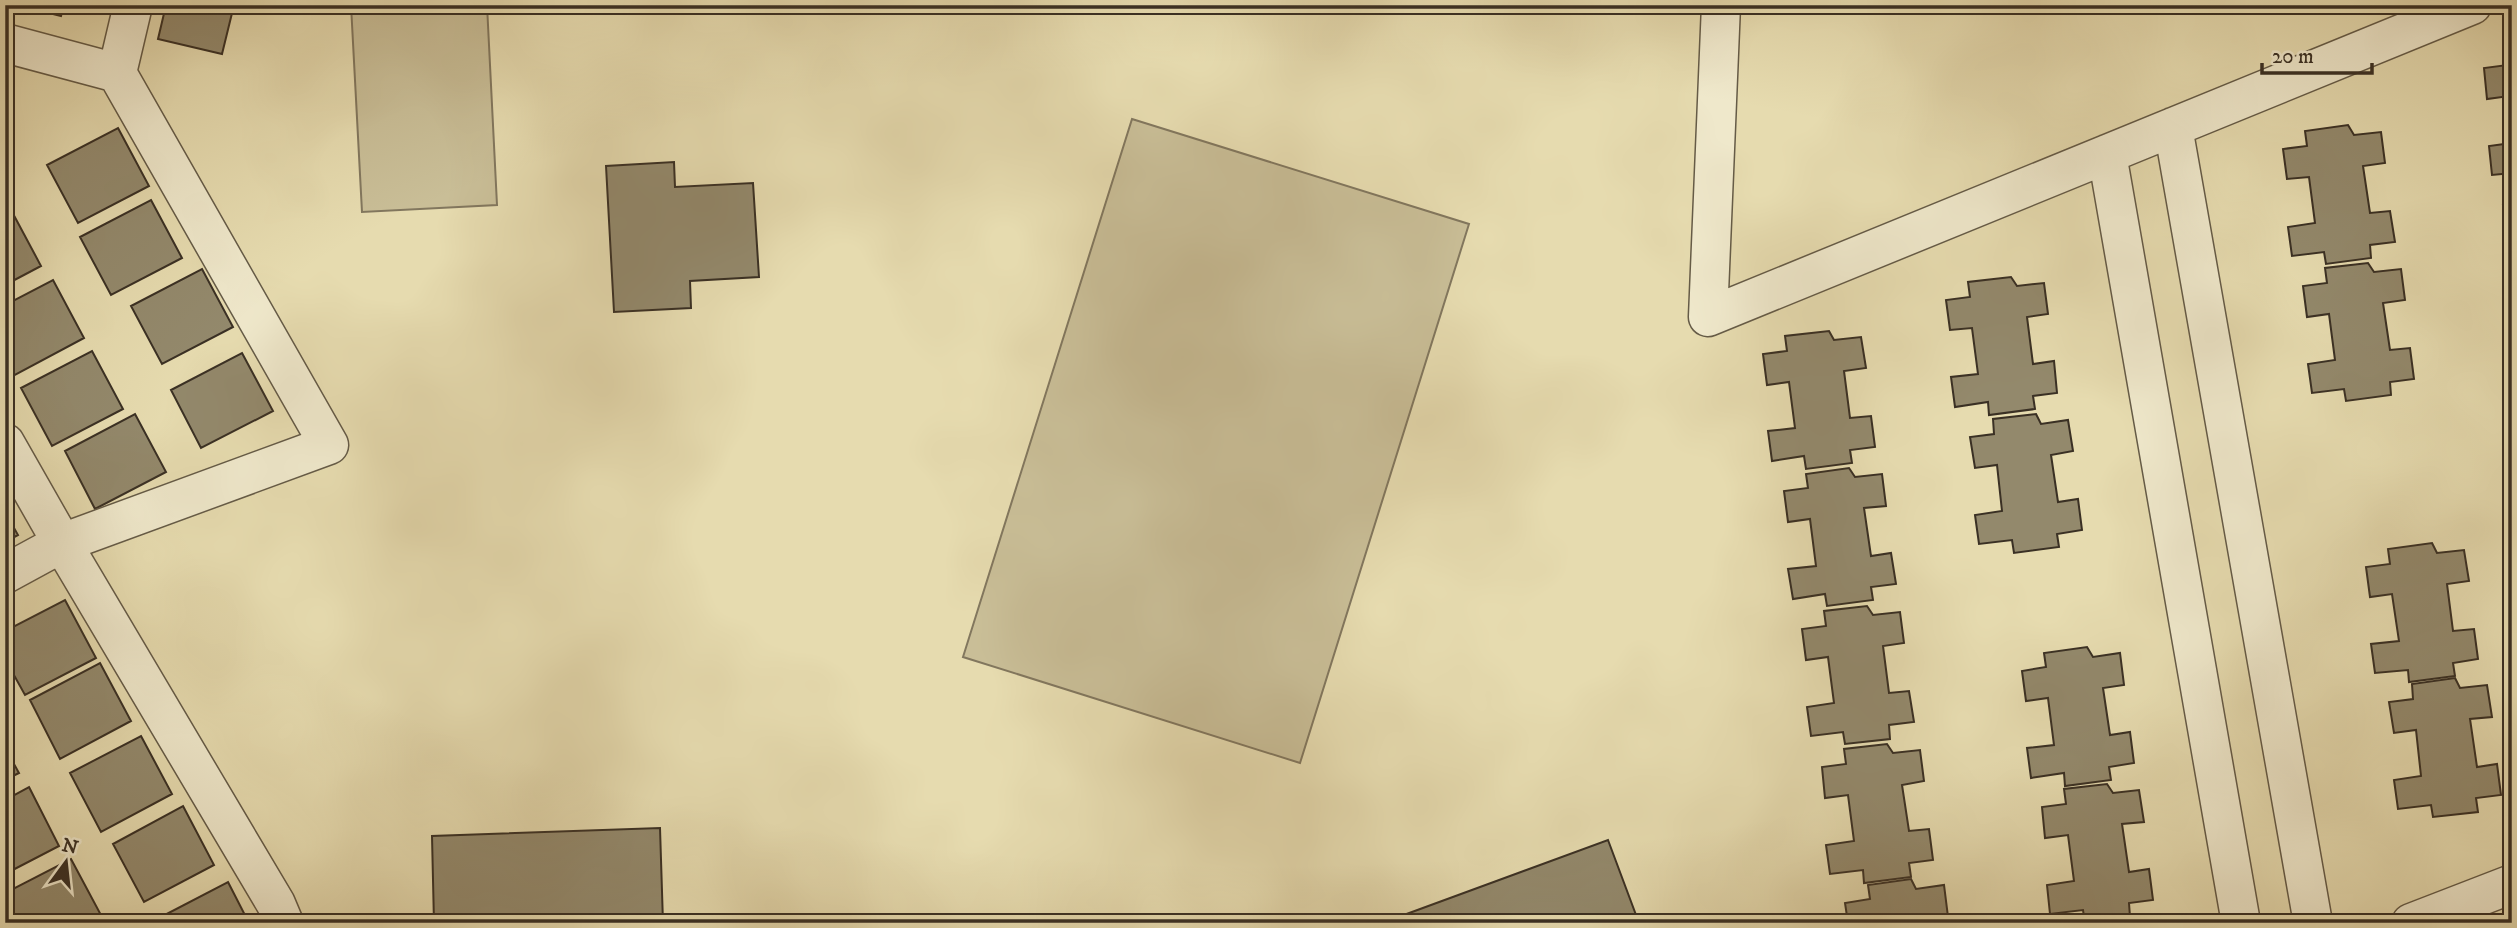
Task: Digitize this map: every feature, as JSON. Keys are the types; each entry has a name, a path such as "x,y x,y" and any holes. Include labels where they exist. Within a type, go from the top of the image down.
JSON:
{"street":[{"path":"5,574 61,544 329,445 117,73 134,5"},
{"path":"1721,5 1708,317 2472,5"},
{"path":"5,43 117,73"},
{"path":"2173,127 2313,923"},
{"path":"2107,154 2241,923"},
{"path":"5,443 61,544 276,904 284,923"},
{"path":"2411,923 2512,884"}],"shaded area":[{"path":"351,5 487,5 497,205 362,212"},
{"path":"1132,119 1469,224 1300,763 963,657"}],"building":[{"path":"17,5 64,5 61,16"},
{"path":"166,5 234,5 222,54 158,39"},
{"path":"2506,50 2512,50 2512,113 2509,96 2487,99 2484,68 2508,65"},
{"path":"2348,125 2354,135 2381,132 2385,163 2363,166 2370,213 2390,211 2395,242 2370,245 2371,258 2326,264 2324,252 2292,256 2288,227 2315,223 2309,177 2287,179 2283,149 2307,146 2305,131"},
{"path":"118,128 149,186 78,223 47,165"},
{"path":"2512,143 2512,173 2492,175 2489,146"},
{"path":"674,162 675,187 753,183 759,277 690,281 691,308 614,312 606,166"},
{"path":"151,200 182,258 111,295 80,237"},
{"path":"2512,204 2512,235 2507,236 2503,205"},
{"path":"10,208 41,266 5,285 5,210"},
{"path":"2368,263 2374,272 2401,269 2405,300 2383,303 2390,350 2410,348 2414,379 2390,382 2391,395 2346,401 2344,389 2312,393 2308,364 2335,360 2329,314 2307,317 2303,286 2327,283 2325,268"},
{"path":"202,269 233,327 162,364 131,306"},
{"path":"2011,277 2017,286 2044,283 2048,314 2027,317 2033,364 2054,361 2057,393 2033,396 2035,409 1989,415 1988,402 1955,407 1951,377 1978,374 1972,328 1950,330 1946,300 1970,297 1968,282"},
{"path":"53,280 84,338 13,376 5,361 5,305"},
{"path":"1829,331 1834,340 1861,337 1866,368 1844,371 1850,418 1871,416 1875,447 1850,450 1852,463 1806,469 1804,456 1772,461 1768,431 1795,428 1789,382 1767,385 1763,354 1787,351 1785,336"},
{"path":"92,351 123,409 52,446 21,388"},
{"path":"242,353 273,411 201,448 171,390"},
{"path":"135,414 166,472 95,509 65,451"},
{"path":"2036,414 2041,424 2068,420 2073,451 2051,455 2058,502 2078,499 2082,530 2057,534 2059,547 2014,553 2012,540 1979,544 1975,515 2002,511 1997,465 1975,468 1970,437 1994,434 1993,419"},
{"path":"1849,468 1855,477 1882,474 1886,506 1864,508 1871,556 1891,553 1896,584 1871,587 1873,600 1827,606 1825,594 1793,599 1788,569 1816,566 1810,519 1788,522 1784,491 1808,488 1806,474"},
{"path":"5,512 18,535 5,542"},
{"path":"2432,543 2437,553 2464,550 2469,581 2447,584 2453,631 2474,629 2478,659 2453,663 2455,676 2409,682 2408,670 2375,673 2371,644 2399,641 2392,594 2370,597 2366,567 2390,564 2388,549"},
{"path":"65,600 96,658 25,695 5,659 5,631"},
{"path":"1867,606 1873,615 1900,612 1904,643 1883,646 1889,693 1909,691 1914,722 1889,725 1890,739 1845,744 1843,732 1811,736 1807,707 1834,703 1828,657 1806,660 1802,629 1826,626 1824,611"},
{"path":"2087,647 2093,657 2120,653 2124,685 2103,688 2110,735 2130,732 2134,763 2109,767 2111,780 2065,786 2064,773 2031,778 2027,748 2054,745 2048,698 2026,701 2022,671 2046,667 2044,653"},
{"path":"100,663 131,721 60,759 30,700"},
{"path":"2455,678 2460,688 2487,685 2492,717 2470,719 2477,767 2497,764 2501,795 2476,798 2478,812 2433,817 2431,805 2398,809 2394,780 2421,776 2416,730 2394,733 2389,702 2413,699 2412,684"},
{"path":"141,736 172,794 101,832 70,773"},
{"path":"1887,744 1893,753 1920,750 1924,781 1902,785 1909,831 1929,829 1933,860 1909,863 1911,877 1864,883 1863,870 1830,874 1826,845 1854,841 1848,795 1825,798 1822,767 1846,764 1844,749"},
{"path":"5,748 19,773 5,780"},
{"path":"2107,784 2113,793 2139,790 2144,822 2122,824 2129,872 2149,869 2153,900 2129,903 2130,917 2085,923 2083,910 2050,914 2047,885 2074,881 2068,835 2045,838 2042,807 2066,804 2064,789"},
{"path":"29,787 59,846 5,874 5,800"},
{"path":"183,806 214,865 144,902 113,844"},
{"path":"660,828 663,923 434,923 432,836"},
{"path":"1608,840 1639,923 1382,923"},
{"path":"71,859 102,917 90,923 15,923 5,905 5,893"},
{"path":"1911,879 1916,889 1944,885 1948,917 1926,920 1927,923 1848,923 1845,903 1870,899 1868,885"},
{"path":"228,882 249,923 159,923 157,919"}]}
